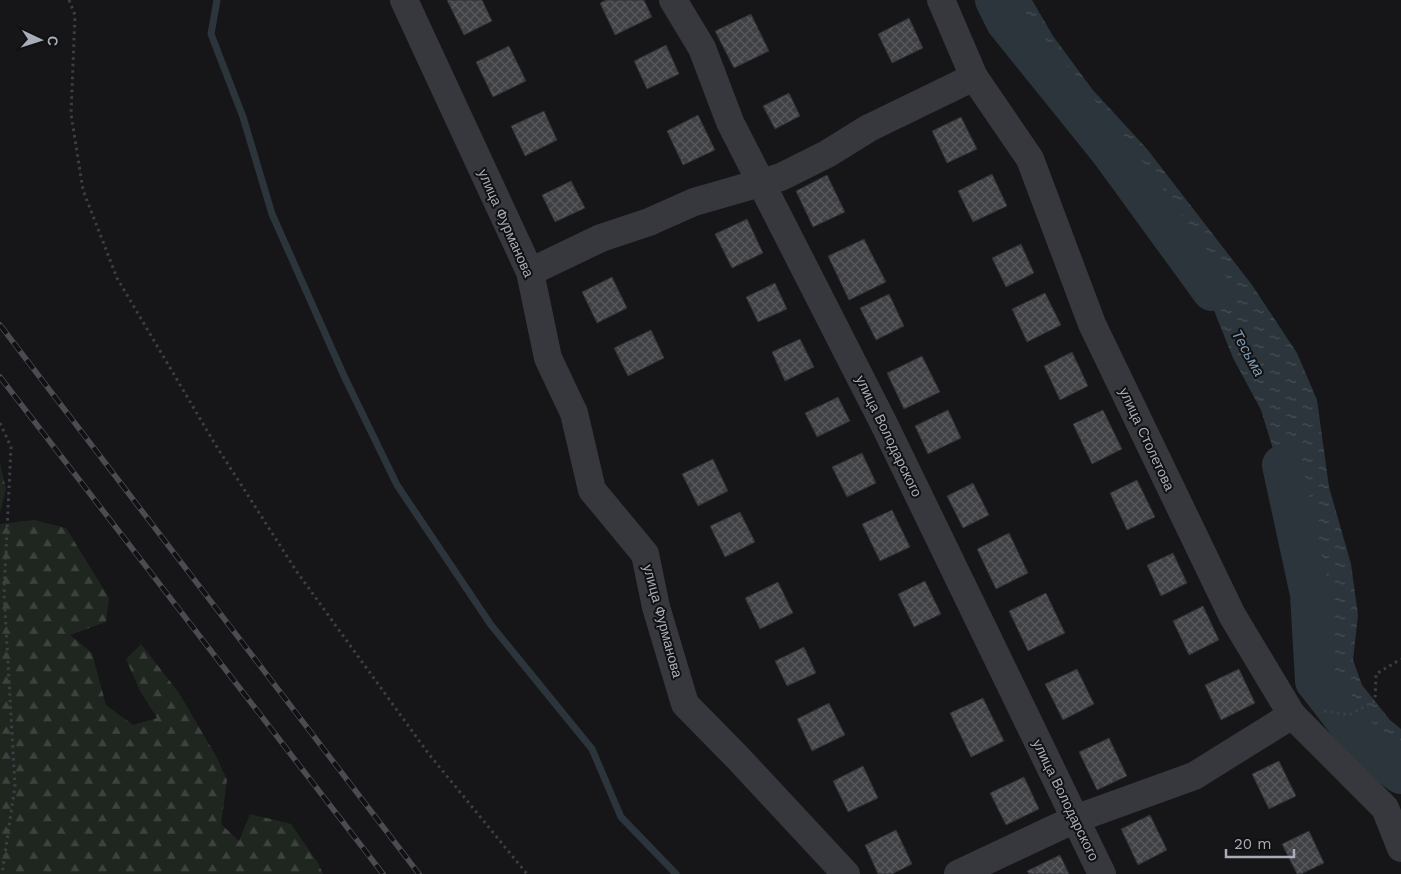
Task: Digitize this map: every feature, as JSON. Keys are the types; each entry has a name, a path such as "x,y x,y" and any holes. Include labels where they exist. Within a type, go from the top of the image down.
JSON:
{"street":[{"name":"улица Фурманова","path":"404,0 530,272 548,358 574,413 592,490 645,554 656,607 685,704 846,874"},
{"name":"улица Володарского","path":"673,0 702,48 730,122 884,424 1102,874"},
{"name":"улица Столетова","path":"941,0 974,77 1030,159 1092,324 1232,615 1292,715 1385,808 1401,848"},
{"path":"530,272 601,238 649,222 694,202 781,177 827,154 868,128 974,77"},
{"path":"958,874 1075,819 1194,776 1292,715"}],"path":[{"path":"69,0 75,15 71,114 83,190 117,278 215,444 297,572 428,752 527,874"},
{"path":"0,423 11,447 4,593 15,786 2,874"},
{"path":"1323,711 1349,715 1375,701 1376,674 1401,659"}],"green space":[{"path":"0,463 6,489 0,513"},
{"path":"34,520 66,528 109,598 106,622 70,635 92,653 106,705 133,725 157,718 140,691 126,659 141,644 179,693 216,756 227,780 221,824 239,841 250,814 291,824 318,863 323,874 0,874 0,524"}],"water":[{"path":"993,0 1032,0 1053,36 1092,89 1147,149 1252,285 1297,353 1317,400 1329,487 1351,564 1358,615 1353,660 1362,685 1390,720 1401,729 1401,776 1371,738 1340,706 1328,683 1318,655 1309,610 1302,543 1261,410 1233,358 1209,298 1177,240 1133,173 1059,89 1035,58 1027,44 1016,38"}],"building":[{"path":"447,0 482,0 492,21 464,35"},
{"path":"606,0 644,0 652,17 615,35 600,3"},
{"path":"751,14 769,51 734,68 715,31"},
{"path":"909,18 923,48 892,63 878,34"},
{"path":"666,45 679,74 647,89 634,61"},
{"path":"509,46 526,81 493,97 476,62"},
{"path":"789,93 800,116 775,129 763,106"},
{"path":"544,111 557,140 525,156 511,126"},
{"path":"698,115 715,150 683,165 667,131"},
{"path":"961,117 977,149 947,163 932,131"},
{"path":"992,174 1007,206 973,222 958,191"},
{"path":"827,175 845,212 813,227 796,191"},
{"path":"571,181 585,208 555,222 542,195"},
{"path":"747,219 763,253 732,268 715,234"},
{"path":"864,239 886,282 849,300 828,256"},
{"path":"1021,244 1034,273 1006,287 992,258"},
{"path":"612,277 627,308 597,323 582,292"},
{"path":"775,283 787,309 758,322 746,297"},
{"path":"1045,293 1061,325 1027,342 1012,309"},
{"path":"889,294 904,326 876,340 860,308"},
{"path":"651,330 664,358 628,376 614,348"},
{"path":"800,339 814,367 785,381 772,352"},
{"path":"1072,352 1088,386 1060,400 1044,366"},
{"path":"922,356 940,392 904,409 887,373"},
{"path":"838,397 850,421 817,437 805,413"},
{"path":"948,410 961,438 928,454 915,426"},
{"path":"1103,410 1122,449 1092,464 1073,424"},
{"path":"862,453 876,483 847,497 832,467"},
{"path":"713,459 728,491 698,506 682,474"},
{"path":"1137,480 1155,517 1127,530 1110,493"},
{"path":"973,483 989,515 963,528 947,496"},
{"path":"892,510 910,547 880,561 862,524"},
{"path":"740,512 755,542 725,557 710,526"},
{"path":"1009,533 1028,573 996,589 977,549"},
{"path":"1173,553 1187,583 1161,596 1147,565"},
{"path":"925,581 941,614 914,627 898,594"},
{"path":"778,582 793,613 760,629 745,598"},
{"path":"1046,593 1065,633 1028,651 1009,611"},
{"path":"1203,606 1219,640 1189,655 1173,621"},
{"path":"804,647 816,673 787,686 775,661"},
{"path":"1077,669 1094,704 1063,720 1045,684"},
{"path":"1239,669 1255,703 1221,720 1205,685"},
{"path":"983,698 1004,741 971,757 950,713"},
{"path":"829,703 845,735 812,751 797,719"},
{"path":"1109,738 1127,776 1097,790 1079,752"},
{"path":"1279,761 1296,796 1269,809 1252,774"},
{"path":"863,766 878,798 848,812 833,781"},
{"path":"1024,777 1039,809 1006,825 990,793"},
{"path":"1150,815 1167,850 1138,865 1121,829"},
{"path":"896,830 912,864 892,874 878,874 865,845"},
{"path":"1309,831 1324,863 1301,874 1297,874 1282,844"},
{"path":"1060,855 1069,874 1029,874 1027,871"}],"waterway":[{"path":"217,0 211,34 243,117 272,214 344,376 397,485 491,625 592,749 621,817 676,874"},
{"name":"Тесьма","path":"995,0 1006,22 1110,151 1212,291"},
{"name":"Тесьма","path":"1282,465 1310,594 1315,681 1370,752 1401,774"}],"railway":[{"path":"0,325 419,874"},
{"path":"0,377 383,874"}]}
